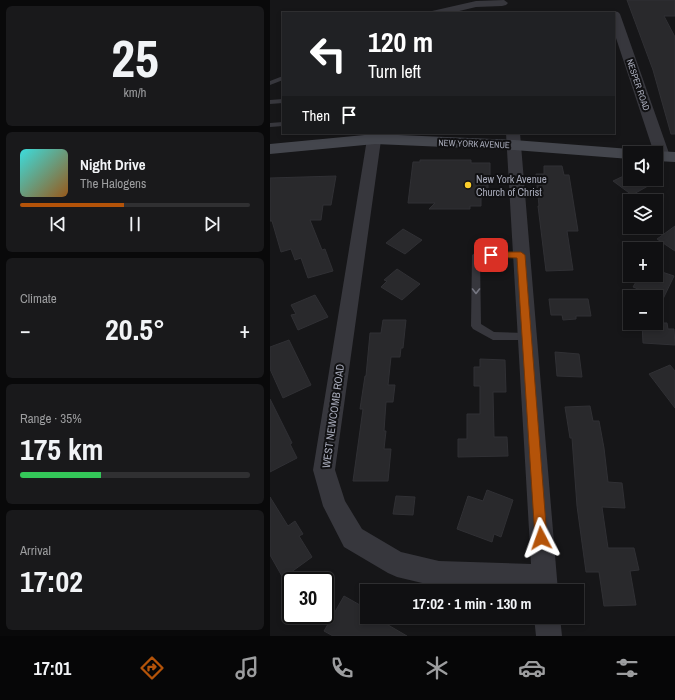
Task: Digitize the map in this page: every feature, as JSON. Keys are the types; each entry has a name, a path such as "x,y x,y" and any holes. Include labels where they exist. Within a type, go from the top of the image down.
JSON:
{"street":[{"name":"NESPER ROAD","path":"611,1 614,12"},
{"path":"440,12 476,4 502,5"},
{"name":"NESPER ROAD","path":"615,17 664,156"},
{"name":"NEW YORK AVENUE","path":"270,149 375,136 514,139 623,153"},
{"name":"WEST NEWCOMB ROAD","path":"375,136 324,470 334,506 353,538 397,564 439,574 545,584"},
{"path":"514,139 545,584"},
{"path":"548,624 549,636"}],"lane":[{"path":"270,83 282,78"},
{"path":"270,102 282,100"},
{"path":"270,125 282,124"},
{"path":"521,255 476,255 476,326 493,336 527,337"}],"building":[{"path":"627,0 675,0 675,16 664,16 675,37 675,134 671,134 653,70"},
{"path":"420,160 471,160 471,163 490,163 490,184 488,184 488,197 481,197 481,206 470,206 470,209 429,209 435,203 408,203 413,162 420,162"},
{"path":"544,166 562,166 564,175 569,175 578,231 567,231 573,270 546,271 538,206 536,174 544,174"},
{"path":"336,176 331,205 323,205 321,220 310,220 322,250 325,249 333,271 308,278 301,258 295,260 291,249 281,252 272,221 270,221 270,178"},
{"path":"623,176 623,186 648,186 634,194 631,194 613,181"},
{"path":"675,226 675,251 657,239"},
{"path":"403,229 422,240 405,254 386,243"},
{"path":"397,269 420,284 402,300 381,287 387,281 384,280"},
{"path":"663,272 674,276 663,299 663,290 640,290 633,287 636,282 663,282"},
{"path":"315,295 328,317 298,330 291,315 296,314 291,305"},
{"path":"549,299 588,299 591,316 576,316 576,319 563,320 562,315 551,315"},
{"path":"383,320 406,320 403,348 401,348 400,357 391,357 388,385 395,385 393,402 386,402 384,431 386,431 384,449 391,449 388,481 353,481 363,409 360,409 366,376 370,333 381,333"},
{"path":"663,323 667,323 668,329 674,329 675,345 643,343 642,330 663,330"},
{"path":"289,340 311,385 283,398 270,369 270,347"},
{"path":"555,352 579,354 582,377 557,376"},
{"path":"480,359 505,360 506,392 493,392 494,437 507,437 508,456 458,457 458,439 467,439 467,414 480,414 480,386 474,386 474,367 480,367"},
{"path":"670,365 675,371 675,408 649,374"},
{"path":"270,399 292,443 290,444 297,458 270,472"},
{"path":"590,406 593,421 599,421 608,482 622,483 625,508 602,507 608,548 634,548 639,570 630,571 636,605 604,606 599,572 586,572 577,506 572,438 570,438 565,407"},
{"path":"487,490 513,500 501,537 494,534 492,542 457,529 468,496 483,501"},
{"path":"396,496 415,497 413,515 393,514"},
{"path":"270,497 288,526 295,521 303,534 299,536 312,557 291,572 282,572 282,576 270,555"},
{"path":"344,596 360,605 360,624 386,624 407,636 333,636 324,631 328,624 334,624 334,614"}],"place":[{"name":"New York Avenue Church of Christ","path":"468,185"}],"route":[{"path":"491,255 521,255 541,538"}]}
